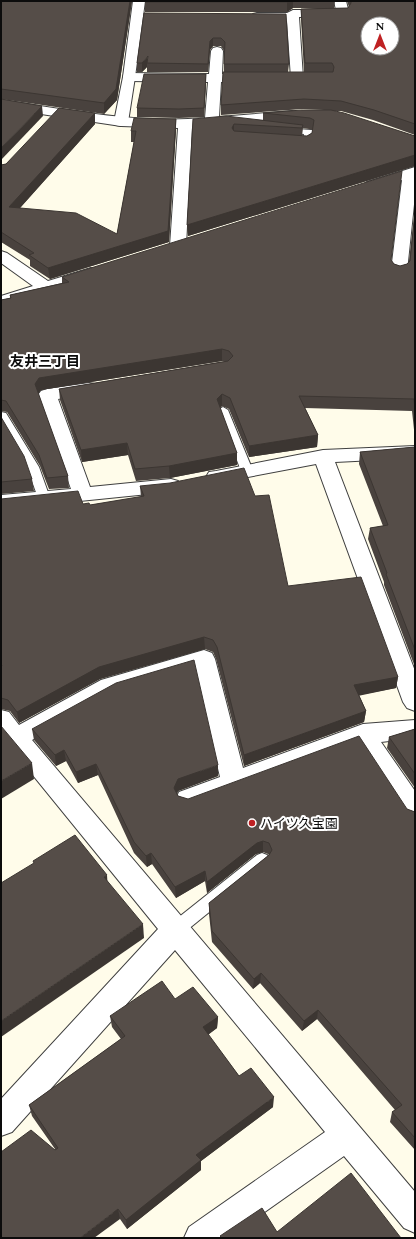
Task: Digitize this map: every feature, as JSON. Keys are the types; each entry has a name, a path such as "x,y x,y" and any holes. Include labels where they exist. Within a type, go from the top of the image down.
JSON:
{"street":[{"path":"121,122 141,16 139,1"},
{"path":"297,78 292,14 343,13 340,1"},
{"path":"246,17 293,17"},
{"path":"212,122 217,51"},
{"path":"129,77 267,78"},
{"path":"282,78 312,78"},
{"path":"1,104 121,122 185,124 308,115"},
{"path":"46,123 56,112"},
{"path":"185,124 171,249 193,242"},
{"path":"358,190 412,172 399,271"},
{"path":"1,256 46,287"},
{"path":"1,301 105,269"},
{"path":"83,494 47,395 108,385"},
{"path":"1,502 170,486 323,456 415,452"},
{"path":"323,456 415,702"},
{"path":"234,782 204,659 109,686 9,728 346,1136 415,1217"},
{"path":"188,799 363,734 415,729"},
{"path":"363,734 415,812"},
{"path":"1,1121 175,930"},
{"path":"200,1238 346,1136"}],"lane":[{"path":"212,122 256,127"},
{"path":"279,129 309,132 306,143 291,142"},
{"path":"223,410 247,471"},
{"path":"2,415 33,467 44,498"},
{"path":"175,930 262,860"}],"building":[{"path":"1,1 130,1 116,89 104,103 1,89"},
{"path":"145,1 289,1 145,2"},
{"path":"351,1 415,1 415,124 374,110 341,101 304,99 221,105 223,72 333,72 334,67 332,63 305,63 301,9 348,8"},
{"path":"144,13 286,14 289,64 224,64 225,42 221,38 213,38 210,41 208,64 147,63 148,56 142,63 137,63"},
{"path":"144,74 206,74 204,108 137,108"},
{"path":"1,99 42,106 1,148"},
{"path":"59,108 95,113 9,207 76,213 117,234 136,131 131,131 134,118 176,119 168,231 48,268 29,255 34,253 1,232 1,165 6,164"},
{"path":"302,110 331,110 415,136 415,155 187,225 193,119 226,116 303,125 302,128 234,124 232,128 234,131 307,136 312,133 314,120 310,118 263,113"},
{"path":"402,171 391,260 394,264 400,266 407,264 410,261 415,212 415,410 414,399 299,396 318,435 249,446 230,398 222,394 217,399 237,453 169,466 135,469 127,443 81,450 59,389 228,361 233,356 229,351 222,349 39,378 35,384 68,476 47,478 39,455 6,401 1,400 1,300 11,298 10,295 69,282 62,277"},
{"path":"1,417 24,456 32,479 1,482"},
{"path":"415,447 415,650 370,528 388,525 360,452"},
{"path":"244,468 255,496 269,495 288,586 361,577 398,677 354,685 366,711 244,755 217,647 213,640 204,637 99,667 17,712 8,700 1,698 1,499 78,491 83,504 89,503 90,505 144,496 140,486 170,483"},
{"path":"194,660 218,765 178,779 174,788 178,796 188,799 359,736 407,809 415,812 415,1138 392,1112 402,1105 318,1010 304,1021 261,973 254,979 212,931 209,903 269,855 272,850 269,843 263,841 257,843 207,882 205,871 175,887 151,853 146,856 134,842 96,764 76,772 64,750 55,755 32,729 116,683"},
{"path":"1,726 32,763 1,781"},
{"path":"415,729 415,774 389,737"},
{"path":"75,835 107,875 104,877 143,924 1,1021 1,883"},
{"path":"162,981 175,999 193,987 218,1017 203,1027 239,1076 251,1068 274,1097 196,1155 201,1160 126,1220 118,1209 80,1238 1,1238 1,1152 31,1130 55,1150 58,1148 29,1105 125,1036 110,1016"},
{"path":"351,1173 401,1238 222,1238 220,1236 262,1208 277,1232"}],"place":[{"name":"ハイツ久宝園","path":"252,823"}],"district":[{"name":"友井三丁目","path":"45,361"}]}
